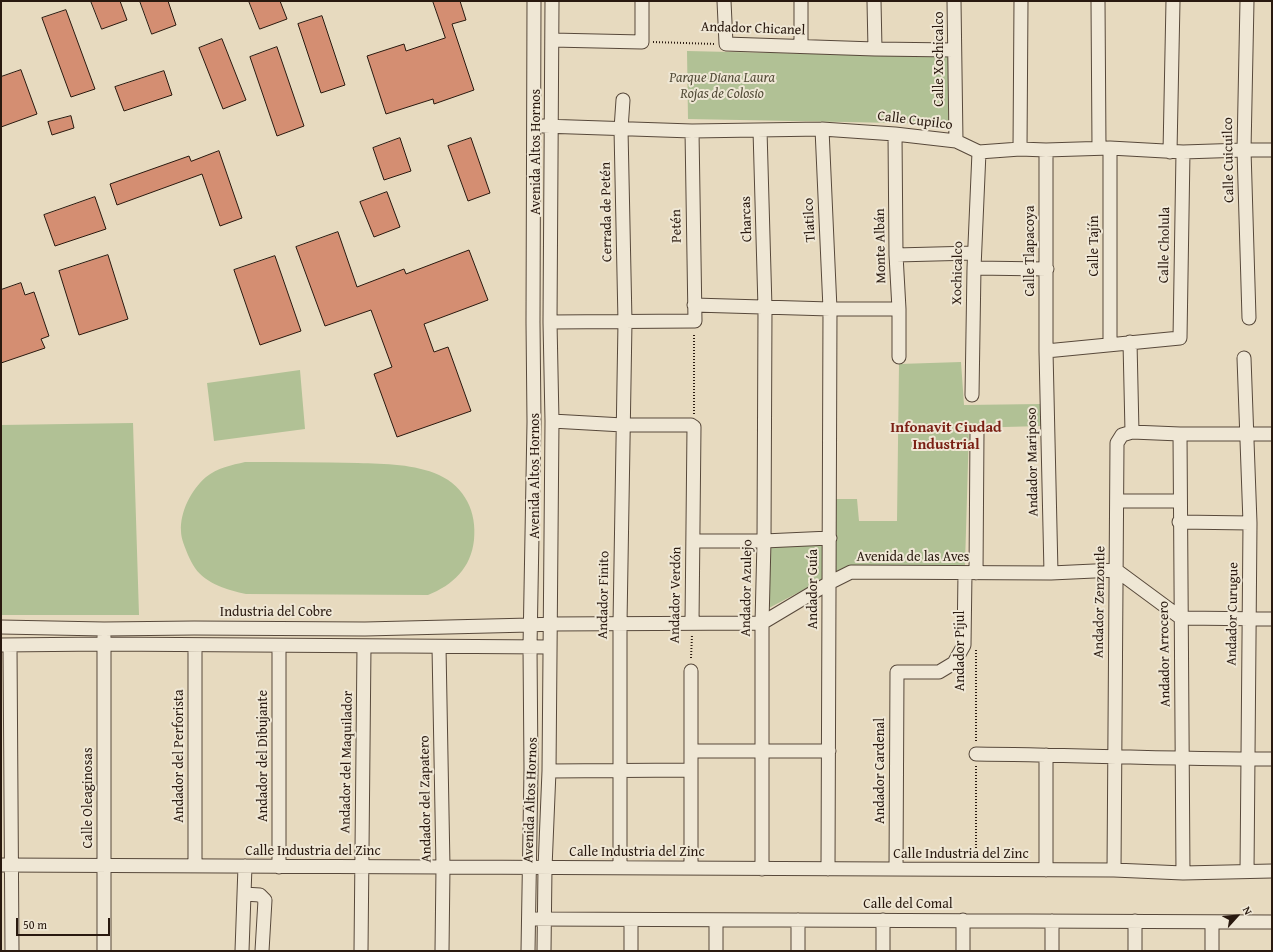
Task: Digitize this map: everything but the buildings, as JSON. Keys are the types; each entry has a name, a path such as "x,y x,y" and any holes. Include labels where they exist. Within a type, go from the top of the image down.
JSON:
{"street":[{"name":"Avenida Altos Hornos","path":"528,951 531,770 530,626 534,422 534,1"},
{"name":"Avenida Altos Hornos","path":"544,951 545,868 549,771 552,422 550,322 552,1"},
{"path":"552,40 642,42 642,1"},
{"path":"724,1 726,44"},
{"path":"801,1 801,46"},
{"path":"874,1 875,49"},
{"name":"Calle Xochicalco","path":"954,1 956,141"},
{"path":"1020,149 1021,1"},
{"name":"Calle Tajín","path":"1098,1 1110,344"},
{"name":"Calle Cholula","path":"1130,342 1180,338 1173,1"},
{"name":"Calle Cuicuilco","path":"1247,1 1244,150 1248,318"},
{"name":"Andador Chicanel","path":"726,44 954,50"},
{"name":"Cerrada de Petén","path":"623,100 621,129 625,322"},
{"name":"Calle Cupilco","path":"534,126 692,131 822,129 895,134 956,141 979,152 1020,149 1046,150 1104,148 1176,152 1272,150"},
{"name":"Tlatilco","path":"822,129 830,309"},
{"name":"Charcas","path":"760,130 766,308"},
{"name":"Petén","path":"692,131 695,321"},
{"name":"Monte Albán","path":"895,134 899,357"},
{"name":"Calle Tlapacoya","path":"1046,150 1046,351"},
{"name":"Xochicalco","path":"972,395 974,253 979,152"},
{"path":"896,255 974,253"},
{"path":"974,268 1047,269"},
{"path":"694,305 766,308 899,309"},
{"name":"Andador Azulejo","path":"762,869 762,623 766,308"},
{"name":"Andador Guía","path":"828,869 830,309"},
{"path":"550,322 695,321"},
{"name":"Andador Finito","path":"620,868 620,624 625,322"},
{"path":"1046,351 1130,342 1132,432 1180,434 1272,434"},
{"name":"Andador Mariposo","path":"1046,351 1051,573"},
{"name":"Andador Curugue","path":"1244,358 1250,523 1247,871"},
{"path":"552,422 623,425 691,425 694,427"},
{"name":"Andador Verdón","path":"692,624 694,427"},
{"path":"971,573 977,432"},
{"name":"Andador Zenzontle","path":"1114,870 1116,570 1118,501 1117,443 1122,435 1132,432"},
{"name":"Andador Arrocero","path":"1180,434 1179,522 1183,873"},
{"path":"1118,501 1179,501"},
{"path":"1179,522 1250,523"},
{"path":"693,542 830,538"},
{"path":"1116,570 1181,618 1272,619"},
{"name":"Avenida de las Aves","path":"762,623 829,583 851,572 1051,573 1116,570"},
{"name":"Andador Cardenal","path":"896,869 897,672 939,672 954,663 964,645 971,573"},
{"path":"550,624 762,623"},
{"name":"Industria del Cobre","path":"1,627 104,629 365,628 530,626 550,624"},
{"name":"Calle Oleaginosas","path":"104,629 104,951"},
{"path":"12,951 6,865 6,646 104,644 195,646 549,647"},
{"name":"Andador del Perforista","path":"195,646 195,866"},
{"name":"Andador del Dibujante","path":"279,646 279,866"},
{"name":"Andador del Maquilador","path":"361,951 364,646"},
{"name":"Andador del Zapatero","path":"440,647 443,867 442,951"},
{"path":"691,671 691,868"},
{"path":"692,751 829,752"},
{"path":"976,754 1115,756 1182,759 1272,759"},
{"path":"1046,755 1046,870"},
{"path":"549,771 692,770"},
{"name":"Calle Industria del Zinc","path":"6,865 1114,870 1183,873 1272,871"},
{"path":"242,951 245,866"},
{"path":"244,894 260,895 265,900 262,951"},
{"name":"Calle del Comal","path":"528,919 1272,922"},
{"path":"631,920 631,951"},
{"path":"716,920 716,951"},
{"path":"798,920 798,951"},
{"path":"883,920 883,951"},
{"path":"962,920 963,951"},
{"path":"1052,921 1052,951"},
{"path":"1135,921 1135,951"},
{"path":"1212,922 1212,951"}],"path":[{"name":"Andador Chicanel","path":"642,42 726,44"},
{"path":"694,427 695,321"},
{"name":"Andador Verdón","path":"691,671 692,624"},
{"name":"Andador Pijul","path":"976,648 976,870"}],"green space":[{"name":"Parque Diana Laura Rojas de Colosio","path":"687,51 949,57 949,124 688,119"},
{"path":"961,362 964,405 1041,404 1041,426 969,428 965,565 852,566 835,573 769,608 770,534 835,531 835,499 857,499 859,521 897,521 899,364"},
{"path":"300,370 305,429 214,441 207,383"},
{"path":"133,423 139,615 1,615 1,425"},
{"path":"245,462 389,464 430,471 456,486 462,493 471,510 474,540 469,559 465,567 453,581 428,595 246,594 218,586 200,574 191,562 182,537 182,516 191,495 206,477 220,469"}],"district":[{"name":"Infonavit Ciudad Industrial","path":"946,436"}]}
